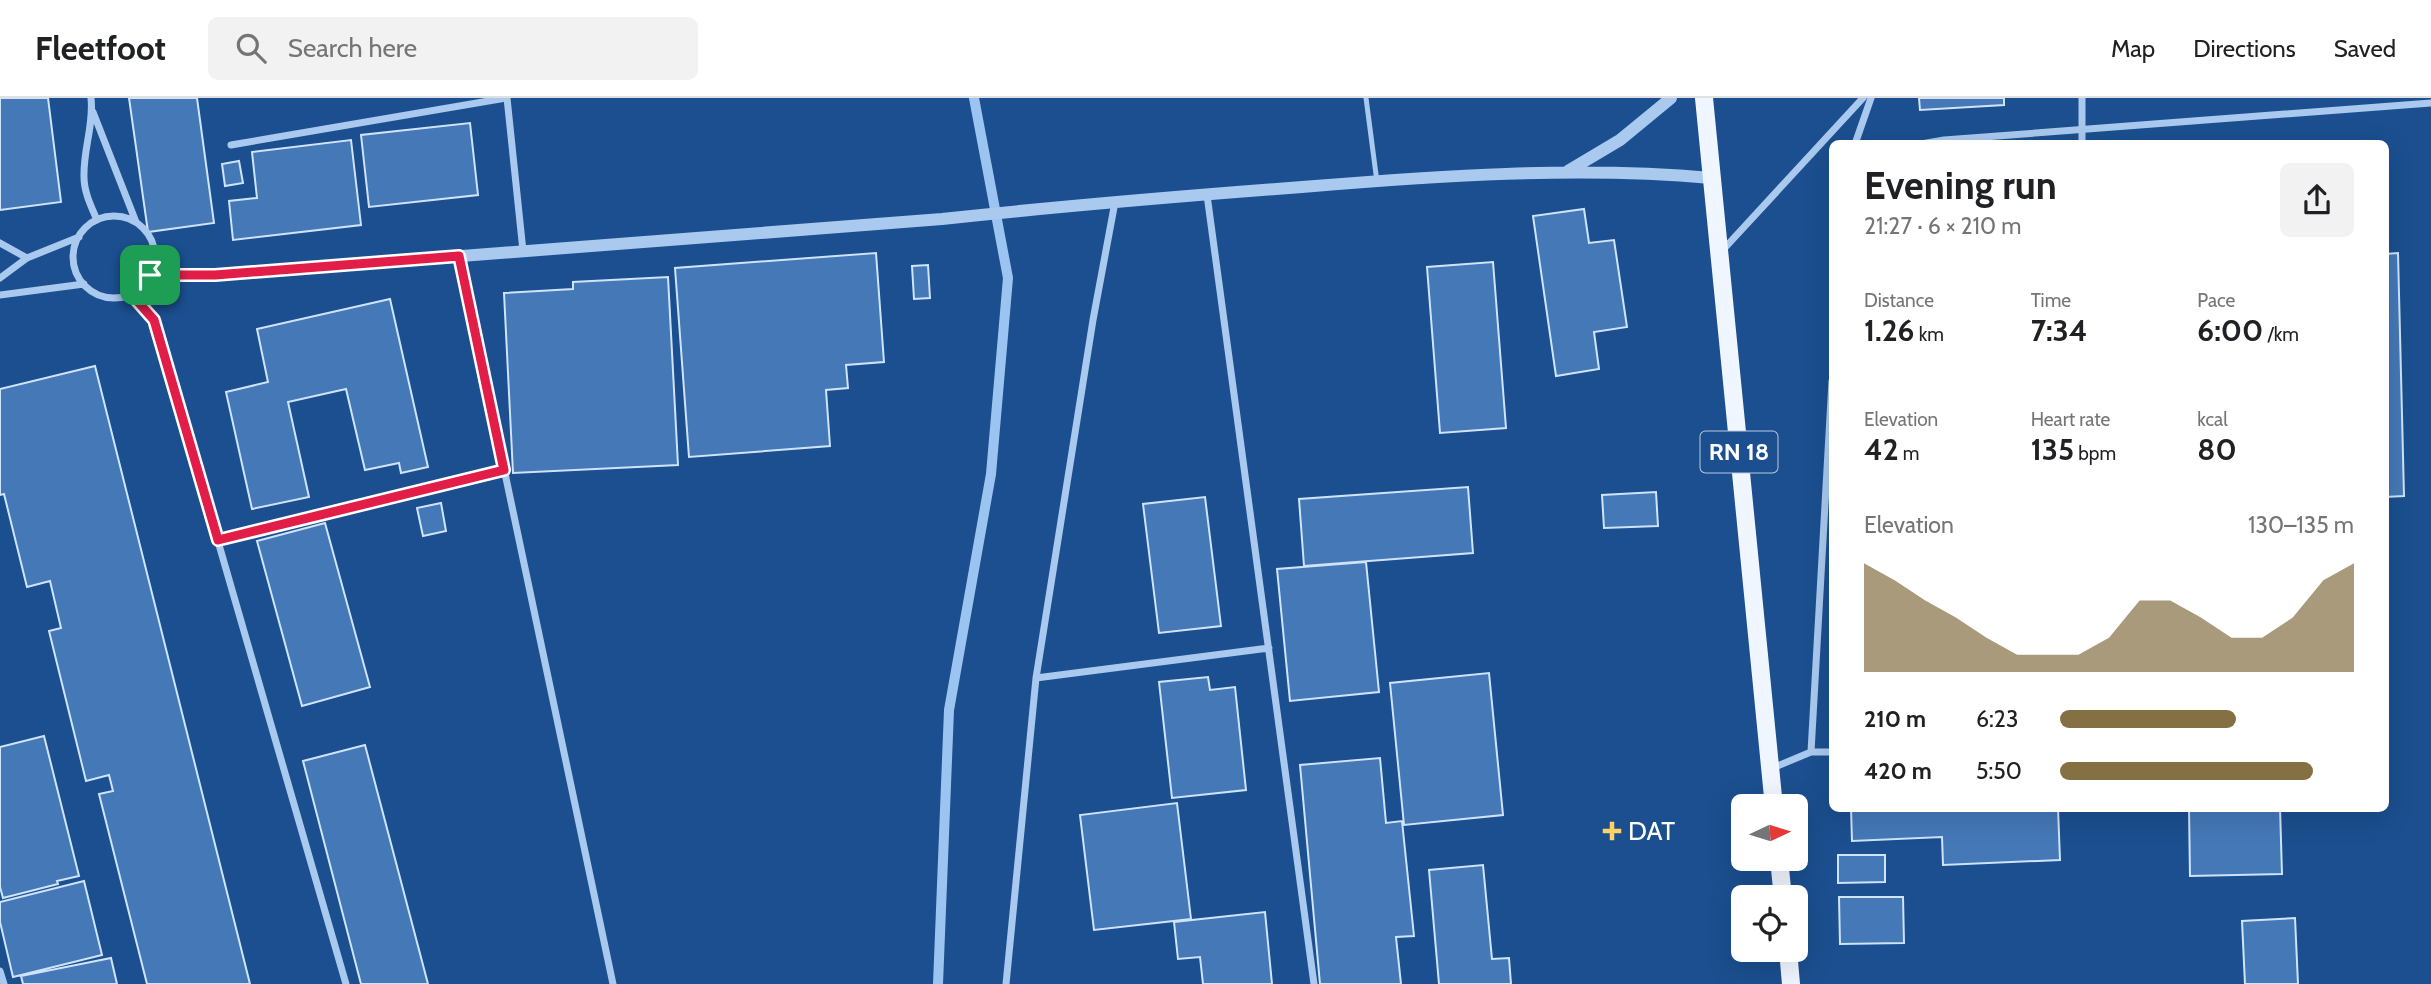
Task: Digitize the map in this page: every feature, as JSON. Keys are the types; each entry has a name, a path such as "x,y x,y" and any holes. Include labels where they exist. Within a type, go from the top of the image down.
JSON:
{"main road":[{"name":"RN 18","path":"1704,98 1773,794"},
{"path":"1789,962 1791,984"}],"street":[{"path":"91,98 84,177 88,200 97,220"},
{"path":"231,145 506,98 523,251"},
{"path":"1564,173 1620,140 1671,98"},
{"path":"1720,254 1863,98"},
{"path":"1856,140 1871,98"},
{"path":"2082,98 2082,140"},
{"path":"1944,140 2431,103"},
{"path":"92,110 136,222"},
{"path":"150,275 215,275 942,219 1054,207 1377,182 1564,173 1649,172 1711,178"},
{"path":"1207,194 1314,984"},
{"path":"1006,984 1036,678 1093,320 1115,202"},
{"path":"109,216 136,222 152,240 155,264 150,275 142,287 131,294 106,297 94,292 77,274 74,249 79,237 86,227 109,216"},
{"path":"0,278 27,258 79,237"},
{"path":"0,243 27,258"},
{"path":"459,256 613,984"},
{"path":"0,295 84,284"},
{"path":"131,294 154,320 346,984"},
{"path":"1811,752 1829,434"},
{"path":"218,540 504,470"},
{"path":"1036,678 1269,648"},
{"path":"1770,769 1811,752 1829,752"},
{"path":"0,971 4,984"}],"lane":[{"path":"1366,98 1377,182"}],"building":[{"path":"0,98 48,98 61,202 0,210"},
{"path":"129,98 197,98 214,223 148,232"},
{"path":"1919,98 2004,98 2004,105 1920,110"},
{"path":"470,123 478,195 369,207 361,135"},
{"path":"351,140 361,225 233,240 229,201 257,198 252,152"},
{"path":"239,161 243,183 225,186 222,164"},
{"path":"1584,209 1589,243 1614,240 1627,327 1594,332 1599,369 1556,376 1533,216"},
{"path":"876,253 884,362 846,365 848,388 826,390 830,446 689,457 675,268"},
{"path":"2398,253 2404,496 2389,497 2389,254"},
{"path":"1493,262 1506,428 1440,433 1427,267"},
{"path":"928,265 930,298 914,299 912,266"},
{"path":"668,277 678,465 513,473 504,293 573,289 573,282"},
{"path":"390,299 428,467 401,473 399,463 365,470 346,389 288,402 309,497 252,509 226,392 268,382 257,329"},
{"path":"95,366 250,984 147,984 99,794 113,791 109,775 86,781 49,631 61,628 50,581 27,587 4,494 0,495 0,389"},
{"path":"1468,487 1473,553 1304,566 1299,499"},
{"path":"1656,492 1658,526 1604,528 1602,495"},
{"path":"1205,497 1221,626 1159,633 1143,504"},
{"path":"441,503 446,531 423,536 417,508"},
{"path":"325,523 370,687 302,706 257,541"},
{"path":"1366,562 1379,692 1290,701 1277,569"},
{"path":"1489,673 1503,815 1404,825 1390,683"},
{"path":"1208,677 1210,690 1235,687 1246,790 1172,798 1159,682"},
{"path":"44,736 79,876 3,898 0,887 0,747"},
{"path":"365,745 428,984 361,984 303,761"},
{"path":"1380,758 1386,823 1402,821 1414,936 1396,937 1401,984 1320,984 1300,765"},
{"path":"1177,803 1191,919 1094,930 1080,815"},
{"path":"1851,812 2058,812 2060,860 1943,865 1942,837 1852,841"},
{"path":"2189,812 2280,812 2282,874 2190,876"},
{"path":"1838,855 1885,855 1885,882 1838,883"},
{"path":"1483,865 1492,959 1509,958 1511,984 1439,984 1429,870"},
{"path":"84,881 102,955 13,977 0,922 0,902"},
{"path":"1839,897 1903,897 1904,943 1840,944"},
{"path":"1265,912 1272,984 1203,984 1200,957 1178,959 1174,922"},
{"path":"2295,918 2298,984 2245,984 2242,921"},
{"path":"111,958 117,984 23,984 21,976"}],"waterway":[{"path":"938,984 949,710 991,474 1008,278 974,98"}],"place":[{"name":"DAT","path":"1612,831"}],"route":[{"path":"459,256 504,470 218,540 154,320 131,294 142,287 150,275 215,275 459,256"}]}
